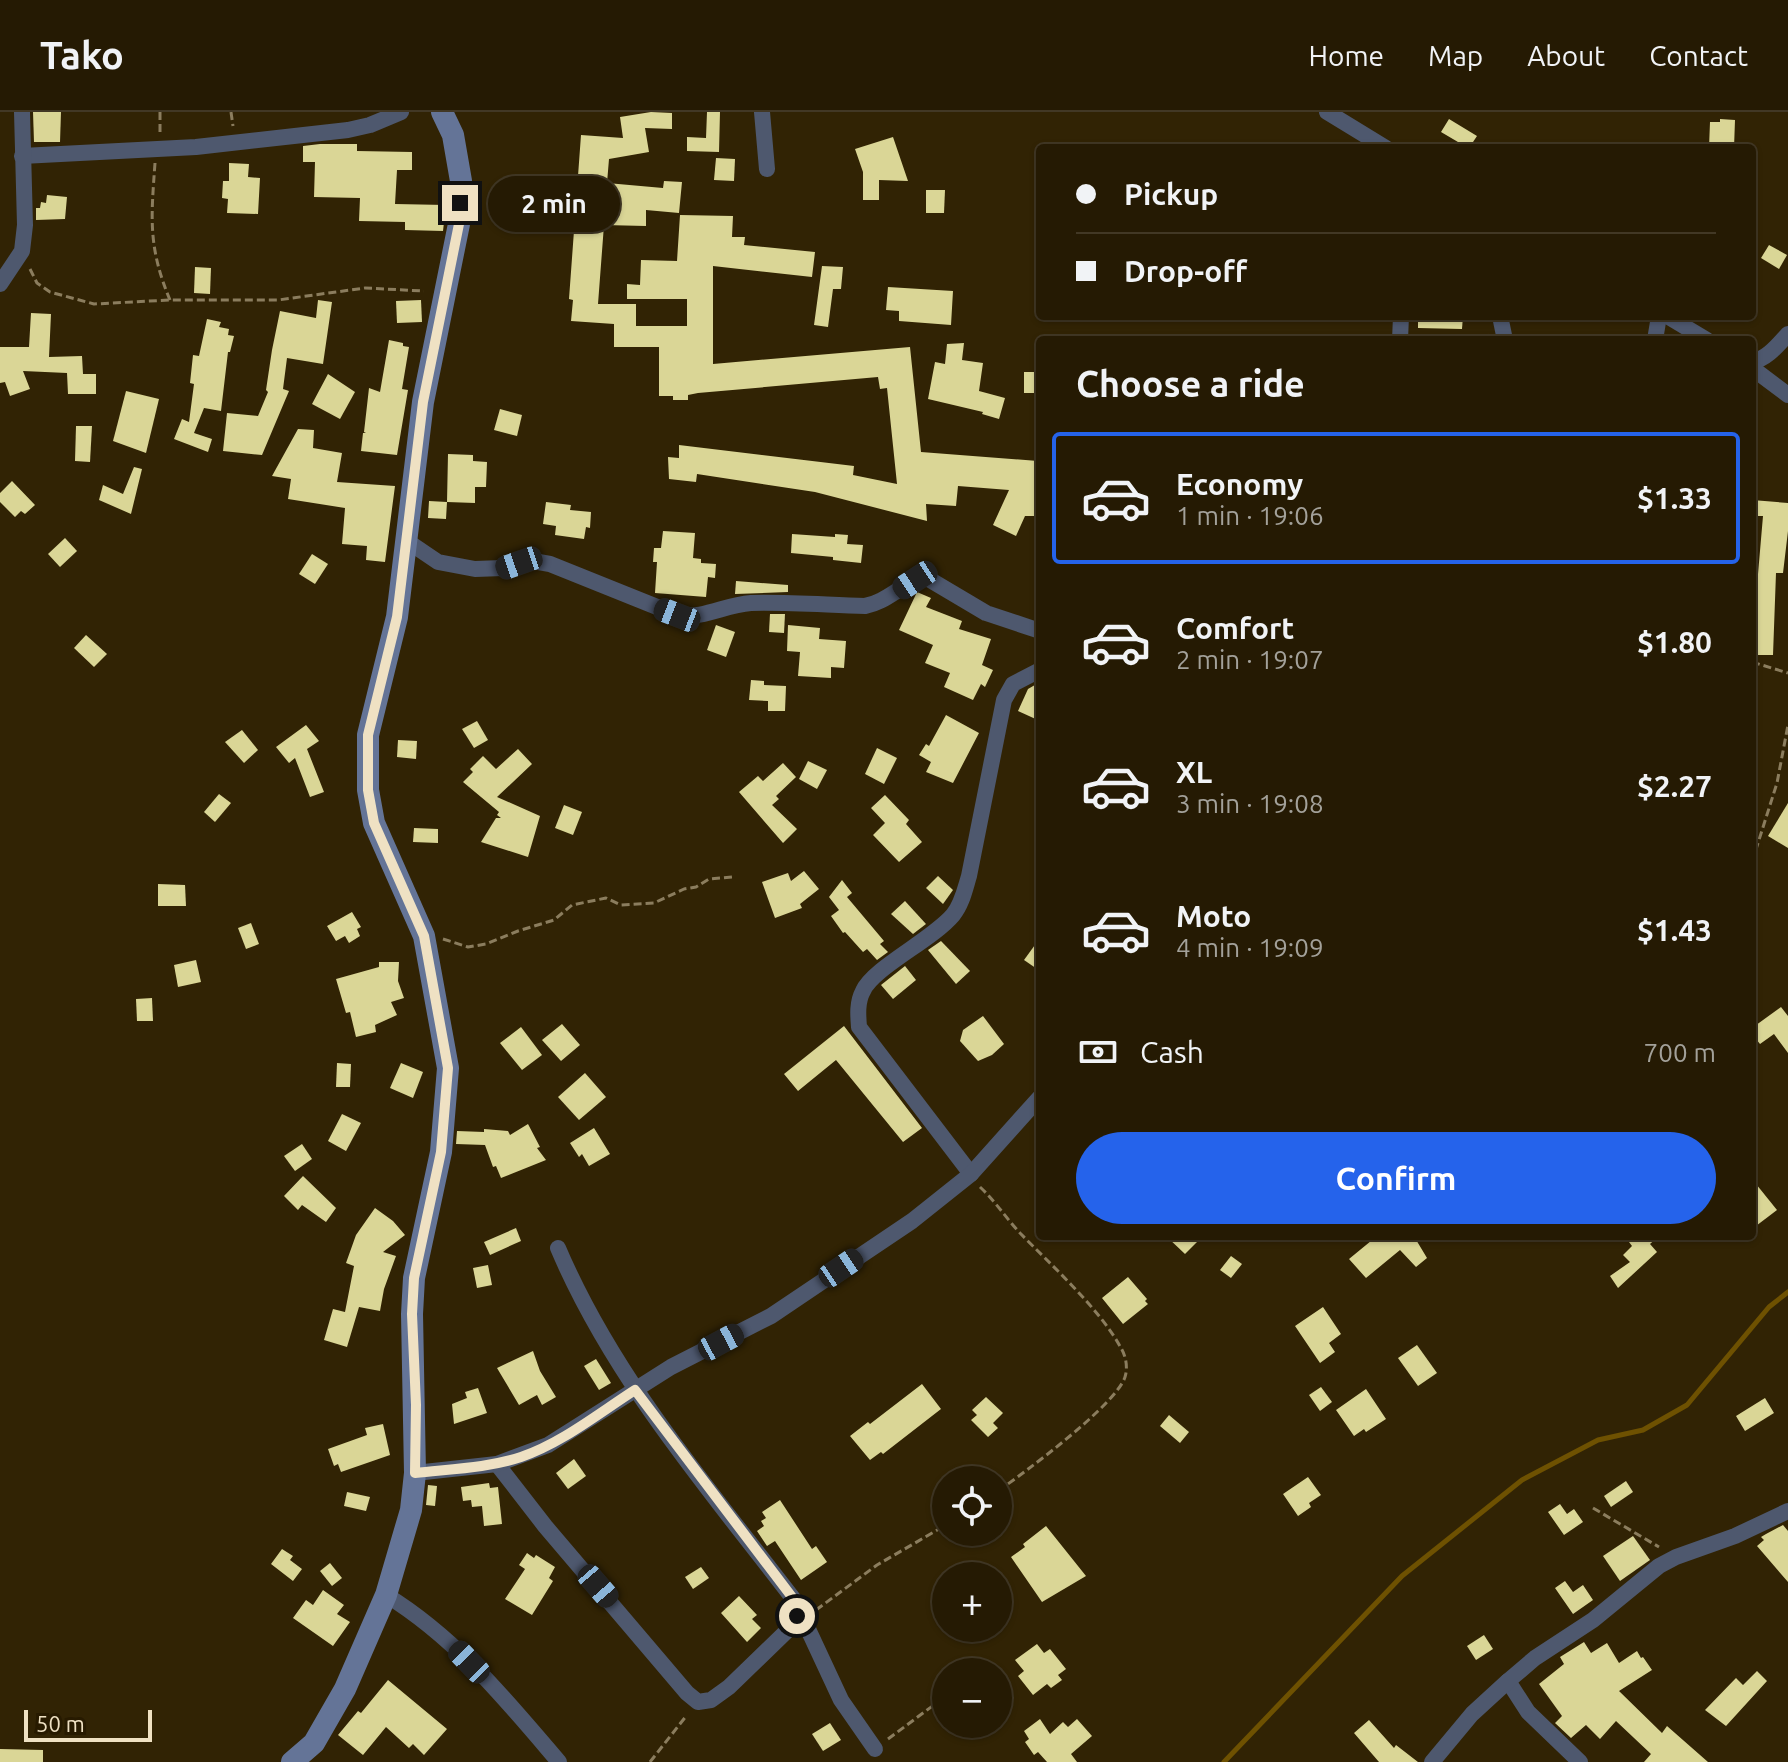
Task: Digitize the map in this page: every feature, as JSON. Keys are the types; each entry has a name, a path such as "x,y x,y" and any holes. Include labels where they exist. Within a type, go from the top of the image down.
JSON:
{"street":[{"path":"0,284 22,251 25,225 22,112"},
{"path":"22,156 157,150 348,130 401,112"},
{"path":"292,1762 314,1743 345,1689 386,1595 411,1510 415,1473 413,1290 441,1152 448,1068 424,936 374,823 368,790 368,735 397,617 423,402 459,224 461,181 453,135 442,112"},
{"path":"762,112 767,169"},
{"path":"1327,112 1379,144"},
{"path":"1674,320 1700,336"},
{"path":"1756,363 1788,334"},
{"path":"1756,368 1788,395"},
{"path":"407,541 438,562 475,569 503,568 533,561 550,564 677,615 690,617 752,603 865,606 882,602 915,580 927,578 986,613 1036,630"},
{"path":"970,1176 859,1027 859,1003 870,980 930,937 955,913 963,899 1004,700 1013,684 1036,672"},
{"path":"415,1473 497,1464 548,1445 671,1367 771,1316 912,1221 970,1176 1036,1102"},
{"path":"497,1464 545,1526 698,1702 711,1700 729,1687 792,1626 798,1605 635,1390 578,1295 558,1248"},
{"path":"1432,1762 1472,1714 1508,1681 1535,1658 1593,1620 1659,1566 1788,1511"},
{"path":"386,1595 418,1615 455,1646 559,1762"},
{"path":"797,1614 807,1627 841,1700 875,1749"},
{"path":"1508,1681 1528,1712 1580,1762"}],"path":[{"path":"157,150 150,225 158,270 170,300"},
{"path":"22,251 37,283 50,292 94,304 278,300 365,288 446,293"},
{"path":"1756,663 1788,673"},
{"path":"1756,849 1777,783 1788,725"},
{"path":"424,936 468,947 486,944 554,920 572,905 606,898 621,905 654,903 709,879 733,877"},
{"path":"970,1176 1087,1303 1126,1359 1125,1377 1117,1392 1062,1443 1012,1480"},
{"path":"1593,1508 1676,1557"},
{"path":"797,1614 813,1612 863,1574 932,1533"},
{"path":"650,1762 698,1702"},
{"path":"875,1749 932,1706"}],"building":[{"path":"33,112 61,112 60,142 34,142"},
{"path":"651,112 672,113 672,129 645,128 649,152 609,159 607,183 663,188 664,181 682,182 679,213 646,210 646,226 604,225 598,304 636,304 636,326 687,326 687,299 627,299 627,284 640,285 641,260 677,261 680,215 733,216 732,237 745,237 744,245 815,252 812,277 713,266 713,364 910,347 921,452 1036,461 1036,516 1025,516 1016,536 993,525 1009,490 958,486 956,506 926,504 927,521 815,492 697,474 696,482 669,479 668,457 679,458 679,445 854,466 853,475 897,484 887,388 880,389 878,377 698,393 688,395 688,400 673,400 673,396 659,396 659,347 614,347 614,324 571,321 573,300 569,299 581,135 623,138 620,117"},
{"path":"707,112 720,112 719,152 687,151 687,137 706,138"},
{"path":"1449,119 1477,136 1472,144 1457,144 1441,132"},
{"path":"1720,119 1735,120 1734,144 1709,144 1710,122 1720,122"},
{"path":"893,137 908,181 879,180 879,200 863,200 863,172 855,149"},
{"path":"357,144 357,151 412,152 412,170 397,170 395,204 446,205 443,231 405,230 405,222 359,221 360,198 314,197 315,162 303,162 303,146"},
{"path":"716,158 735,159 734,181 714,180"},
{"path":"229,163 249,164 248,177 260,178 258,214 227,213 228,199 222,198 223,181 229,181"},
{"path":"926,190 945,190 944,213 926,213"},
{"path":"47,195 67,197 65,219 36,220 36,208 40,208 41,202 46,203"},
{"path":"1769,245 1787,255 1779,269 1761,258"},
{"path":"822,266 843,267 841,289 833,289 828,327 814,325"},
{"path":"195,267 211,268 210,294 194,293"},
{"path":"888,287 953,291 951,325 899,321 899,311 886,310"},
{"path":"318,300 332,302 323,364 287,358 283,389 289,391 262,455 223,451 227,413 258,416 268,392 280,311 316,318"},
{"path":"421,300 422,322 397,323 396,301"},
{"path":"31,313 51,314 49,357 82,356 83,374 96,374 96,394 68,394 67,373 23,371 30,389 10,396 5,382 0,383 0,347 29,347"},
{"path":"207,319 221,322 219,327 229,329 228,335 234,336 228,352 221,411 204,408 194,433 212,439 208,452 174,439 182,419 189,422 194,384 190,383 193,355 199,356"},
{"path":"1418,320 1463,320 1462,329 1418,328"},
{"path":"389,340 409,347 402,389 408,390 397,455 361,451 363,433 366,433 369,388 380,392"},
{"path":"964,343 962,360 983,363 979,391 1005,398 999,419 928,399 935,362 945,364 947,344"},
{"path":"1024,372 1036,372 1036,393 1024,393"},
{"path":"328,374 355,392 340,419 312,404"},
{"path":"126,391 159,399 146,453 113,441"},
{"path":"500,409 522,415 517,436 494,430"},
{"path":"76,426 92,426 90,462 75,461"},
{"path":"298,429 314,430 313,448 342,453 337,482 395,486 385,562 366,560 367,546 342,544 345,508 288,499 291,479 272,476"},
{"path":"448,454 473,455 473,461 487,462 486,487 475,487 475,503 447,502"},
{"path":"134,467 142,469 131,514 99,500 103,485 123,494"},
{"path":"12,481 35,505 25,514 21,511 15,517 0,502 0,493"},
{"path":"1756,500 1788,503 1783,573 1776,573 1773,655 1756,655 1756,574 1763,516 1756,516"},
{"path":"429,501 447,502 446,519 428,518"},
{"path":"546,502 571,505 570,510 591,512 590,528 586,527 584,539 555,535 556,526 543,524"},
{"path":"663,531 695,533 693,558 701,559 701,563 716,564 715,578 708,577 706,597 655,593 657,562 653,562 654,548 661,548"},
{"path":"792,534 848,535 847,544 863,545 861,563 791,553"},
{"path":"65,538 77,551 60,567 48,554"},
{"path":"312,554 328,564 315,584 299,574"},
{"path":"736,581 788,585 788,592 735,594"},
{"path":"917,592 931,598 926,607 962,621 959,629 991,639 982,665 993,670 985,687 981,684 973,700 944,687 950,673 925,663 933,645 899,630"},
{"path":"770,614 785,614 784,633 769,632"},
{"path":"716,625 735,632 726,657 707,650"},
{"path":"788,625 820,628 819,639 846,641 844,668 831,667 831,678 798,676 800,652 787,651"},
{"path":"86,635 107,654 94,667 74,648"},
{"path":"751,680 764,681 764,685 786,686 785,711 768,711 768,701 749,700"},
{"path":"1036,684 1036,719 1018,711 1028,689"},
{"path":"946,715 979,733 953,783 926,772 931,762 919,755 926,744 929,746"},
{"path":"477,721 488,740 474,748 462,729"},
{"path":"306,725 319,741 307,749 324,792 310,797 295,758 289,763 276,747"},
{"path":"242,730 258,750 244,763 225,742"},
{"path":"398,740 417,741 416,759 397,757"},
{"path":"877,748 897,758 884,784 865,774"},
{"path":"518,749 532,764 497,797 540,816 528,857 481,842 496,818 501,818 497,815 499,812 463,782 483,756 496,769"},
{"path":"808,761 827,770 817,789 799,779"},
{"path":"783,763 796,777 776,796 779,799 772,805 797,829 783,843 739,792 758,776 763,781"},
{"path":"219,794 231,803 215,822 204,812"},
{"path":"885,795 909,820 906,824 922,842 899,862 873,835 885,823 871,808"},
{"path":"1788,803 1788,848 1768,836"},
{"path":"564,805 582,812 573,835 555,828"},
{"path":"414,828 438,829 438,843 413,842"},
{"path":"804,871 819,889 800,904 802,908 775,918 762,882 788,873 791,881"},
{"path":"938,876 953,890 943,904 926,888"},
{"path":"842,880 852,893 847,897 884,941 880,944 888,952 877,960 867,949 863,952 843,933 831,916 839,910 829,897"},
{"path":"158,884 185,885 186,906 158,906"},
{"path":"905,901 926,924 913,934 891,914"},
{"path":"352,912 361,927 357,929 360,936 349,943 345,936 336,941 327,926"},
{"path":"251,923 259,944 246,949 238,928"},
{"path":"941,941 970,971 956,984 928,950"},
{"path":"1036,944 1036,968 1024,960"},
{"path":"196,960 201,982 178,987 174,965"},
{"path":"379,962 399,962 398,981 404,998 391,1002 397,1015 375,1025 376,1032 356,1037 350,1012 346,1013 336,979 379,967"},
{"path":"905,966 916,980 893,999 881,985"},
{"path":"152,998 153,1021 137,1021 136,999"},
{"path":"1781,1007 1788,1016 1788,1053 1774,1034 1760,1044 1756,1039 1756,1025"},
{"path":"983,1016 1004,1044 992,1055 978,1061 960,1041 963,1030"},
{"path":"562,1024 580,1045 561,1061 542,1040"},
{"path":"844,1026 922,1128 903,1142 836,1060 798,1091 784,1074"},
{"path":"521,1027 542,1055 522,1070 500,1043"},
{"path":"337,1063 351,1064 350,1087 336,1087"},
{"path":"401,1063 423,1072 413,1098 390,1088"},
{"path":"585,1073 606,1097 579,1120 558,1097"},
{"path":"342,1114 361,1123 346,1151 328,1141"},
{"path":"528,1124 540,1147 537,1148 546,1160 501,1178 485,1145 456,1144 457,1131 484,1132 484,1129 508,1131 510,1135"},
{"path":"594,1128 610,1154 589,1166 570,1143"},
{"path":"302,1144 312,1159 295,1171 284,1156"},
{"path":"303,1176 336,1208 326,1222 302,1205 298,1210 284,1196"},
{"path":"1756,1184 1777,1210 1756,1226"},
{"path":"375,1208 405,1235 383,1252 396,1256 380,1311 359,1307 347,1347 324,1340 333,1309 345,1312 354,1266 346,1263 356,1235"},
{"path":"516,1228 521,1241 490,1255 484,1242"},
{"path":"1170,1240 1199,1240 1185,1254"},
{"path":"1372,1240 1416,1240 1427,1258 1416,1267 1400,1250 1366,1278 1349,1259"},
{"path":"1654,1240 1650,1244 1657,1252 1618,1288 1610,1276 1630,1262 1623,1255 1632,1246 1629,1242"},
{"path":"1231,1256 1242,1264 1231,1278 1220,1270"},
{"path":"488,1265 492,1285 477,1288 473,1268"},
{"path":"1128,1277 1148,1304 1123,1324 1102,1298"},
{"path":"1323,1307 1341,1334 1329,1343 1335,1352 1320,1363 1295,1326"},
{"path":"1417,1345 1437,1373 1418,1386 1398,1358"},
{"path":"533,1351 540,1371 556,1397 542,1405 537,1395 519,1405 497,1368"},
{"path":"596,1359 611,1383 599,1390 584,1366"},
{"path":"922,1384 941,1409 883,1454 881,1452 870,1460 850,1436"},
{"path":"1321,1387 1332,1402 1320,1411 1309,1395"},
{"path":"478,1388 487,1413 454,1424 452,1404 467,1398 465,1392"},
{"path":"1366,1389 1386,1419 1354,1436 1336,1410"},
{"path":"986,1397 1003,1413 993,1423 998,1428 988,1437 971,1420 977,1415 972,1410"},
{"path":"1765,1398 1774,1413 1745,1431 1736,1416"},
{"path":"1169,1415 1189,1432 1180,1443 1160,1426"},
{"path":"383,1424 390,1455 341,1472 338,1464 334,1466 328,1449 367,1435 365,1428"},
{"path":"574,1459 586,1476 568,1489 556,1473"},
{"path":"1308,1477 1321,1495 1298,1516 1283,1494"},
{"path":"1626,1481 1633,1492 1611,1507 1604,1496"},
{"path":"489,1483 490,1488 498,1487 502,1524 484,1526 482,1506 472,1507 471,1500 463,1501 461,1487"},
{"path":"428,1485 437,1486 435,1506 426,1505"},
{"path":"347,1492 370,1497 366,1511 344,1506"},
{"path":"780,1500 812,1549 816,1546 827,1562 801,1580 775,1541 767,1546 757,1531 764,1526 761,1521 766,1518 762,1512"},
{"path":"1560,1504 1567,1514 1574,1509 1583,1522 1564,1535 1548,1512"},
{"path":"1783,1525 1788,1531 1788,1582 1757,1546 1764,1540 1761,1537"},
{"path":"1046,1526 1086,1576 1042,1602 1011,1557"},
{"path":"1633,1536 1650,1560 1620,1581 1603,1556"},
{"path":"282,1549 293,1556 290,1560 302,1569 293,1581 271,1564"},
{"path":"527,1553 555,1567 549,1578 553,1581 532,1615 505,1599 525,1569 519,1565"},
{"path":"330,1563 342,1578 332,1586 320,1571"},
{"path":"701,1567 709,1578 693,1589 685,1577"},
{"path":"1565,1581 1573,1592 1583,1585 1593,1600 1573,1614 1555,1588"},
{"path":"323,1590 344,1605 337,1614 350,1622 333,1646 293,1618 306,1600 313,1605"},
{"path":"739,1596 757,1615 752,1619 761,1628 747,1642 721,1613"},
{"path":"1484,1635 1493,1649 1476,1660 1467,1646"},
{"path":"1584,1642 1591,1653 1607,1643 1619,1663 1637,1651 1652,1670 1619,1691 1662,1733 1667,1726 1708,1762 1644,1762 1651,1754 1616,1721 1600,1739 1586,1725 1571,1738 1555,1723 1562,1716 1539,1684 1564,1664 1560,1657"},
{"path":"1037,1644 1044,1653 1050,1649 1066,1669 1058,1675 1062,1680 1051,1688 1047,1684 1033,1695 1018,1676 1024,1671 1015,1660"},
{"path":"1757,1671 1767,1681 1726,1726 1705,1710 1736,1678 1743,1685"},
{"path":"388,1680 447,1729 424,1755 413,1744 409,1748 386,1727 363,1755 338,1735"},
{"path":"1040,1719 1050,1734 1063,1722 1068,1727 1077,1719 1092,1736 1071,1754 1077,1762 1047,1762 1038,1752 1034,1755 1025,1742 1029,1739 1024,1731"},
{"path":"1369,1720 1394,1748 1396,1745 1418,1762 1379,1762 1354,1733"},
{"path":"830,1723 841,1740 823,1751 812,1734"},
{"path":"0,1749 43,1750 43,1762 0,1762"}],"waterway":[{"path":"1224,1762 1402,1576 1522,1480 1598,1440 1643,1430 1687,1405 1769,1307 1788,1292"}],"route":[{"path":"460,203 459,224 423,402 397,617 368,735 368,790 374,823 424,936 448,1068 441,1152 414,1278 415,1473 497,1464 523,1456 548,1445 635,1390 798,1605 797,1616"}]}
